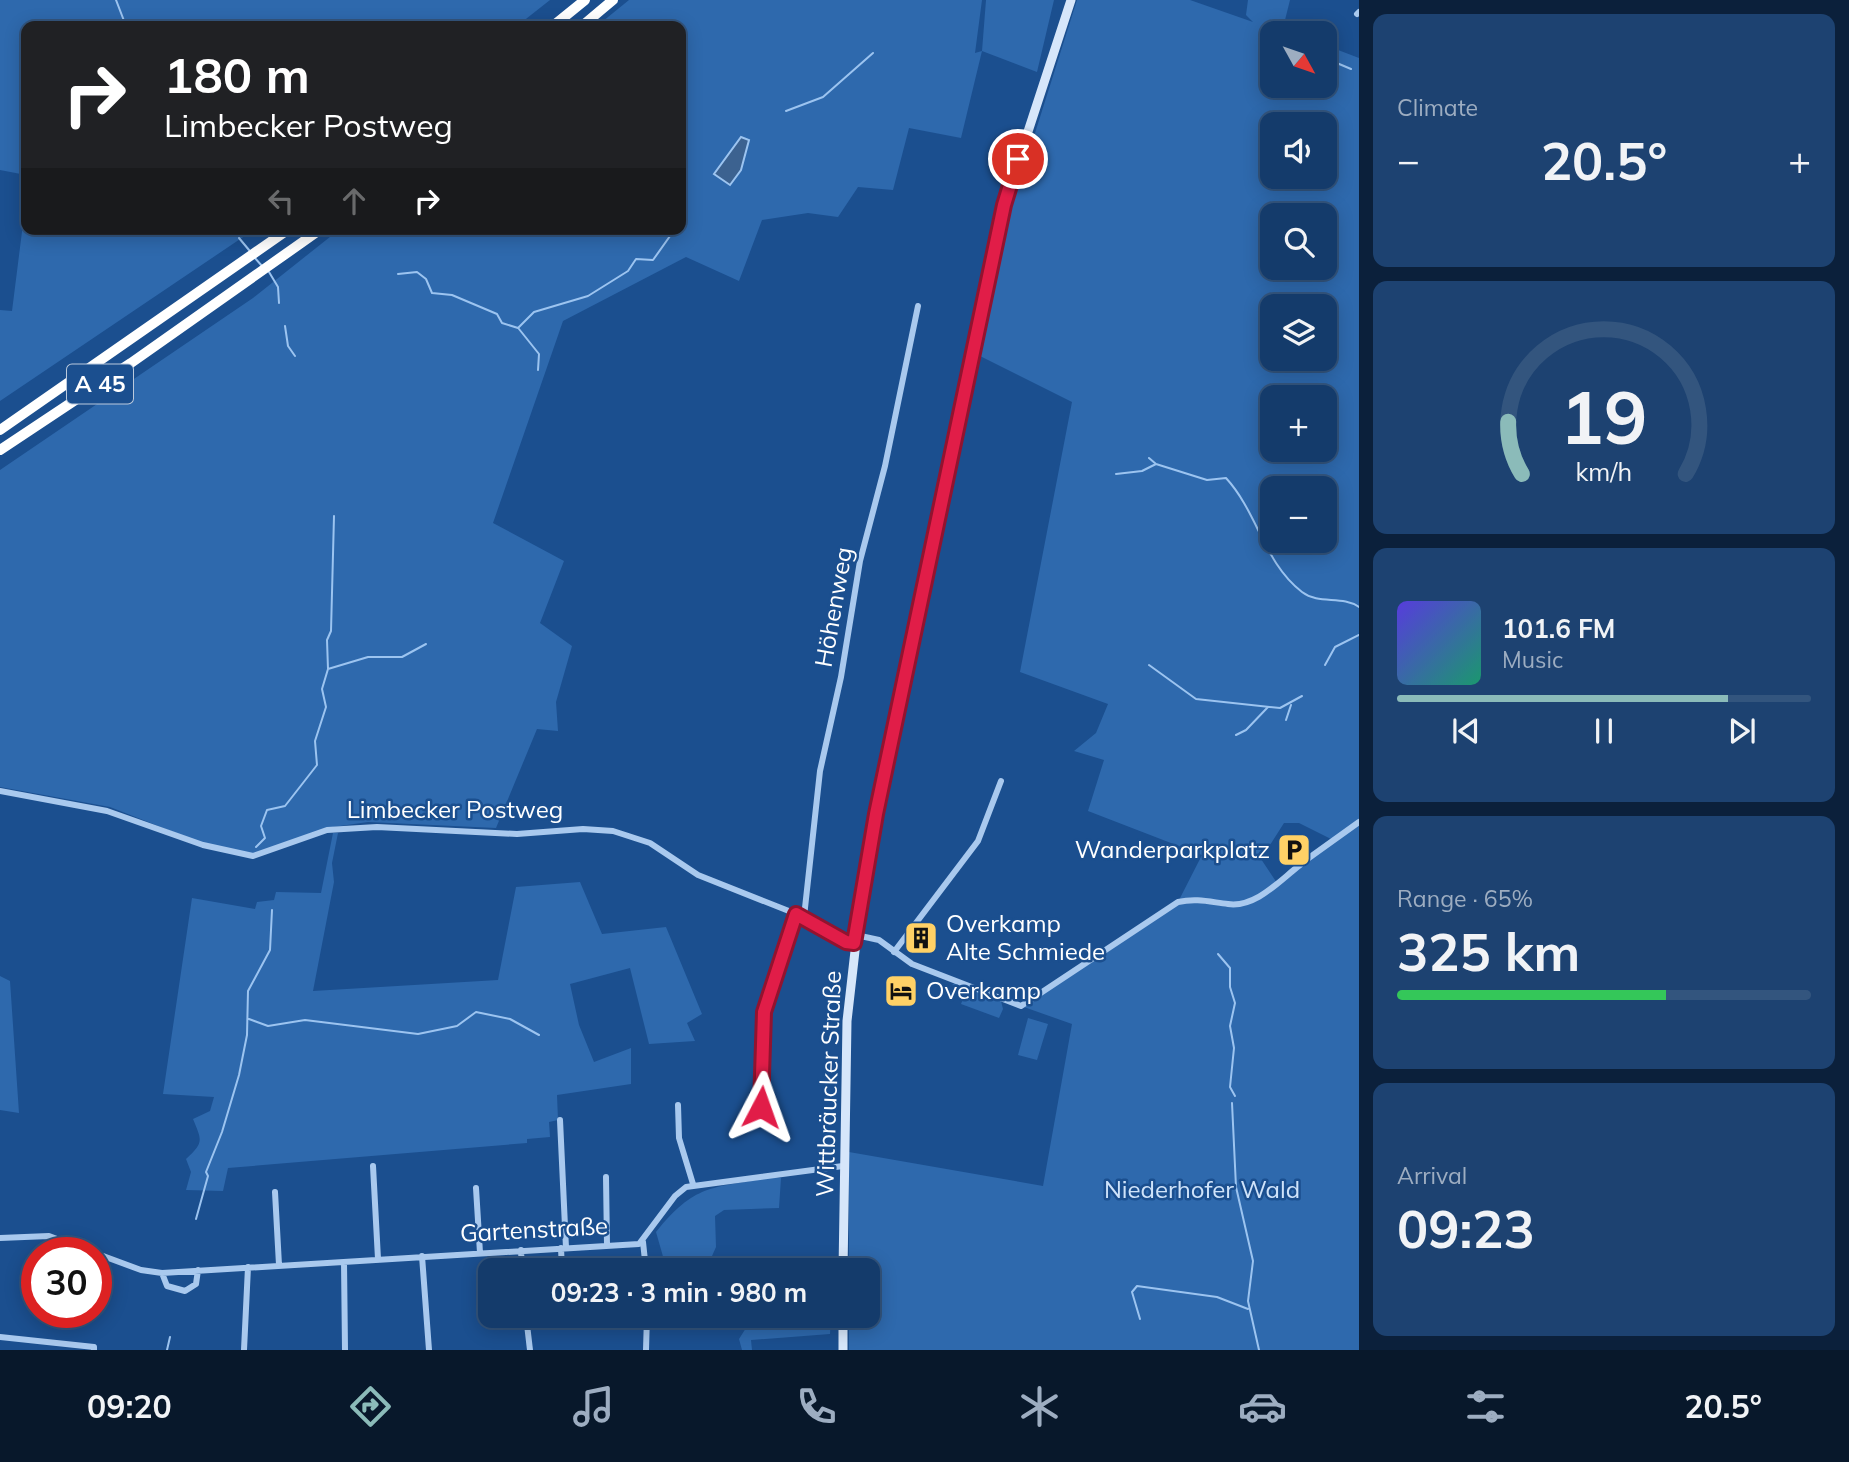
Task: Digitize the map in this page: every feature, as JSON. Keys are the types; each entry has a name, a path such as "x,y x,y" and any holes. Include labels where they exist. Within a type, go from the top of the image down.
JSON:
{"highway":[{"path":"559,21 585,0"},
{"path":"588,21 613,0"},
{"name":"A 45","path":"0,430 281,235"},
{"name":"A 45","path":"0,450 199,316 313,235"}],"main road":[{"name":"Wittbräucker Straße","path":"843,1258 847,1021 855,939 876,814 1004,205 1071,0"},
{"path":"843,1328 843,1350"}],"street":[{"name":"Höhenweg","path":"804,917 818,781 860,561 885,466 918,306"},
{"path":"894,952 912,923 978,842 1002,781"},
{"name":"Limbecker Postweg","path":"0,791 107,811 202,845 253,856 327,830 377,827 517,834 613,831 650,843 698,875 804,917 846,942 855,939 878,940 924,969 1021,1006 1178,902 1206,900 1237,905 1251,902 1359,822"},
{"path":"758,1121 764,1093 764,1012 796,914"},
{"path":"678,1105 679,1138 693,1184 843,1166"},
{"path":"561,1120 563,1258"},
{"path":"373,1166 378,1259"},
{"path":"606,1177 607,1245"},
{"name":"Gartenstraße","path":"0,1238 49,1236 141,1270 162,1273 607,1245 643,1242 675,1196 693,1184"},
{"path":"475,1188 480,1252"},
{"path":"275,1192 279,1265"},
{"path":"643,1242 645,1258"},
{"path":"521,1250 521,1258"},
{"path":"422,1256 429,1350"},
{"path":"344,1262 345,1350"},
{"path":"244,1350 248,1267"},
{"name":"Gartenstraße","path":"162,1273 167,1286 185,1291 196,1284 198,1270"},
{"path":"527,1328 530,1350"},
{"path":"646,1350 647,1328"},
{"path":"0,1337 94,1347 94,1350"},
{"path":"34,1350 35,1341"}],"green space":[{"path":"0,0 550,0 523,21 21,21 21,174 0,170"},
{"path":"629,0 982,0 975,53 982,51 961,138 909,128 893,190 858,187 838,217 808,213 762,220 739,281 686,257 563,321 493,523 564,561 540,623 572,646 556,702 558,731 537,729 496,828 368,822 326,828 252,855 204,844 110,807 0,787 0,470 253,298 332,235 686,235 686,21 603,21"},
{"path":"986,0 1054,0 1037,72 982,51"},
{"name":"Niederhofer Wald","path":"1077,0 1190,0 1253,22 1246,15 1248,0 1290,0 1285,21 1260,21 1260,98 1337,98 1337,50 1359,58 1359,1350 849,1350 849,1328 880,1328 880,1258 849,1258 849,1152 1043,1186 1072,1024 1021,1006 1178,902 1202,855 1088,811 1104,760 1074,751 1096,733 1108,704 1020,672 1072,402 978,355 1011,209","holes":["1284,823 1299,823 1333,840 1277,883 1261,859"]},
{"path":"22,235 246,235 0,401 0,310 12,311"},
{"path":"333,833 338,833 332,863 334,882 313,991 498,980 516,887 580,882 602,934 666,927 702,1014 687,1023 695,1041 649,1044 630,968 570,984 579,1025 594,1062 631,1048 631,1084 557,1095 558,1120 549,1122 550,1137 527,1139 527,1143 228,1168 223,1191 186,1190 191,1172 186,1159 200,1141 193,1119 210,1111 214,1097 163,1094 192,898 255,909 257,902 274,900 276,892 321,893"},
{"path":"0,976 10,981 19,1113 0,1110"},
{"path":"955,983 1001,1001 1003,1009 999,1018 961,1004 966,991 952,985"},
{"path":"1028,1018 1048,1024 1037,1060 1018,1055"},
{"path":"781,1178 779,1208 724,1210 715,1216 716,1247 712,1256 663,1258 656,1232 670,1215 695,1195 721,1186"},
{"path":"746,1328 830,1328 830,1334 751,1340 752,1350 742,1350 739,1339"}],"shaded area":[{"path":"741,137 749,140 741,170 730,185 714,174"}],"waterway":[{"path":"116,0 124,21"},
{"path":"786,111 823,97 873,53"},
{"path":"1337,63 1351,69"},
{"path":"398,274 417,272 426,279 432,293 452,295 497,314 502,323 518,328 534,312 588,296 628,271 636,259 653,260 671,235"},
{"path":"239,238 249,250"},
{"path":"254,257 262,266"},
{"path":"269,272 278,287 279,303"},
{"path":"285,326 288,346 295,356"},
{"path":"519,329 539,354 538,370"},
{"path":"1149,458 1156,464"},
{"path":"1116,474 1142,471 1156,464 1207,480 1226,478 1246,506 1270,552 1289,580 1309,596 1345,601 1359,607"},
{"path":"256,847 265,838 261,826 267,810 285,806 317,765 315,741 326,707 322,689 328,669 327,640 331,631 334,516"},
{"path":"1325,665 1335,647 1359,635"},
{"path":"328,669 368,657 402,657 426,644"},
{"path":"1149,665 1196,699 1280,708 1302,696"},
{"path":"1286,720 1291,705"},
{"path":"1236,735 1246,730 1268,707"},
{"path":"196,1219 208,1176 206,1172 222,1132 239,1075 247,1035 248,991 270,950 272,910"},
{"path":"1218,954 1230,968 1230,987 1235,1003 1230,1026 1234,1048 1230,1087 1235,1096"},
{"path":"249,1019 268,1026 305,1020 418,1034 457,1026 476,1012 510,1019 539,1035"},
{"path":"1232,1103 1236,1187 1253,1261 1248,1301 1259,1350"},
{"path":"1140,1319 1132,1292 1137,1286 1217,1297 1248,1309"},
{"path":"167,1350 170,1337"}],"place":[{"name":"Wanderparkplatz","path":"1294,850"},
{"name":"Overkamp Alte Schmiede","path":"921,938"},
{"name":"Overkamp","path":"901,991"}],"route":[{"path":"761,1107 764,1093 764,1012 796,914 846,942 854,943 876,814 1004,205 1018,159"}]}
